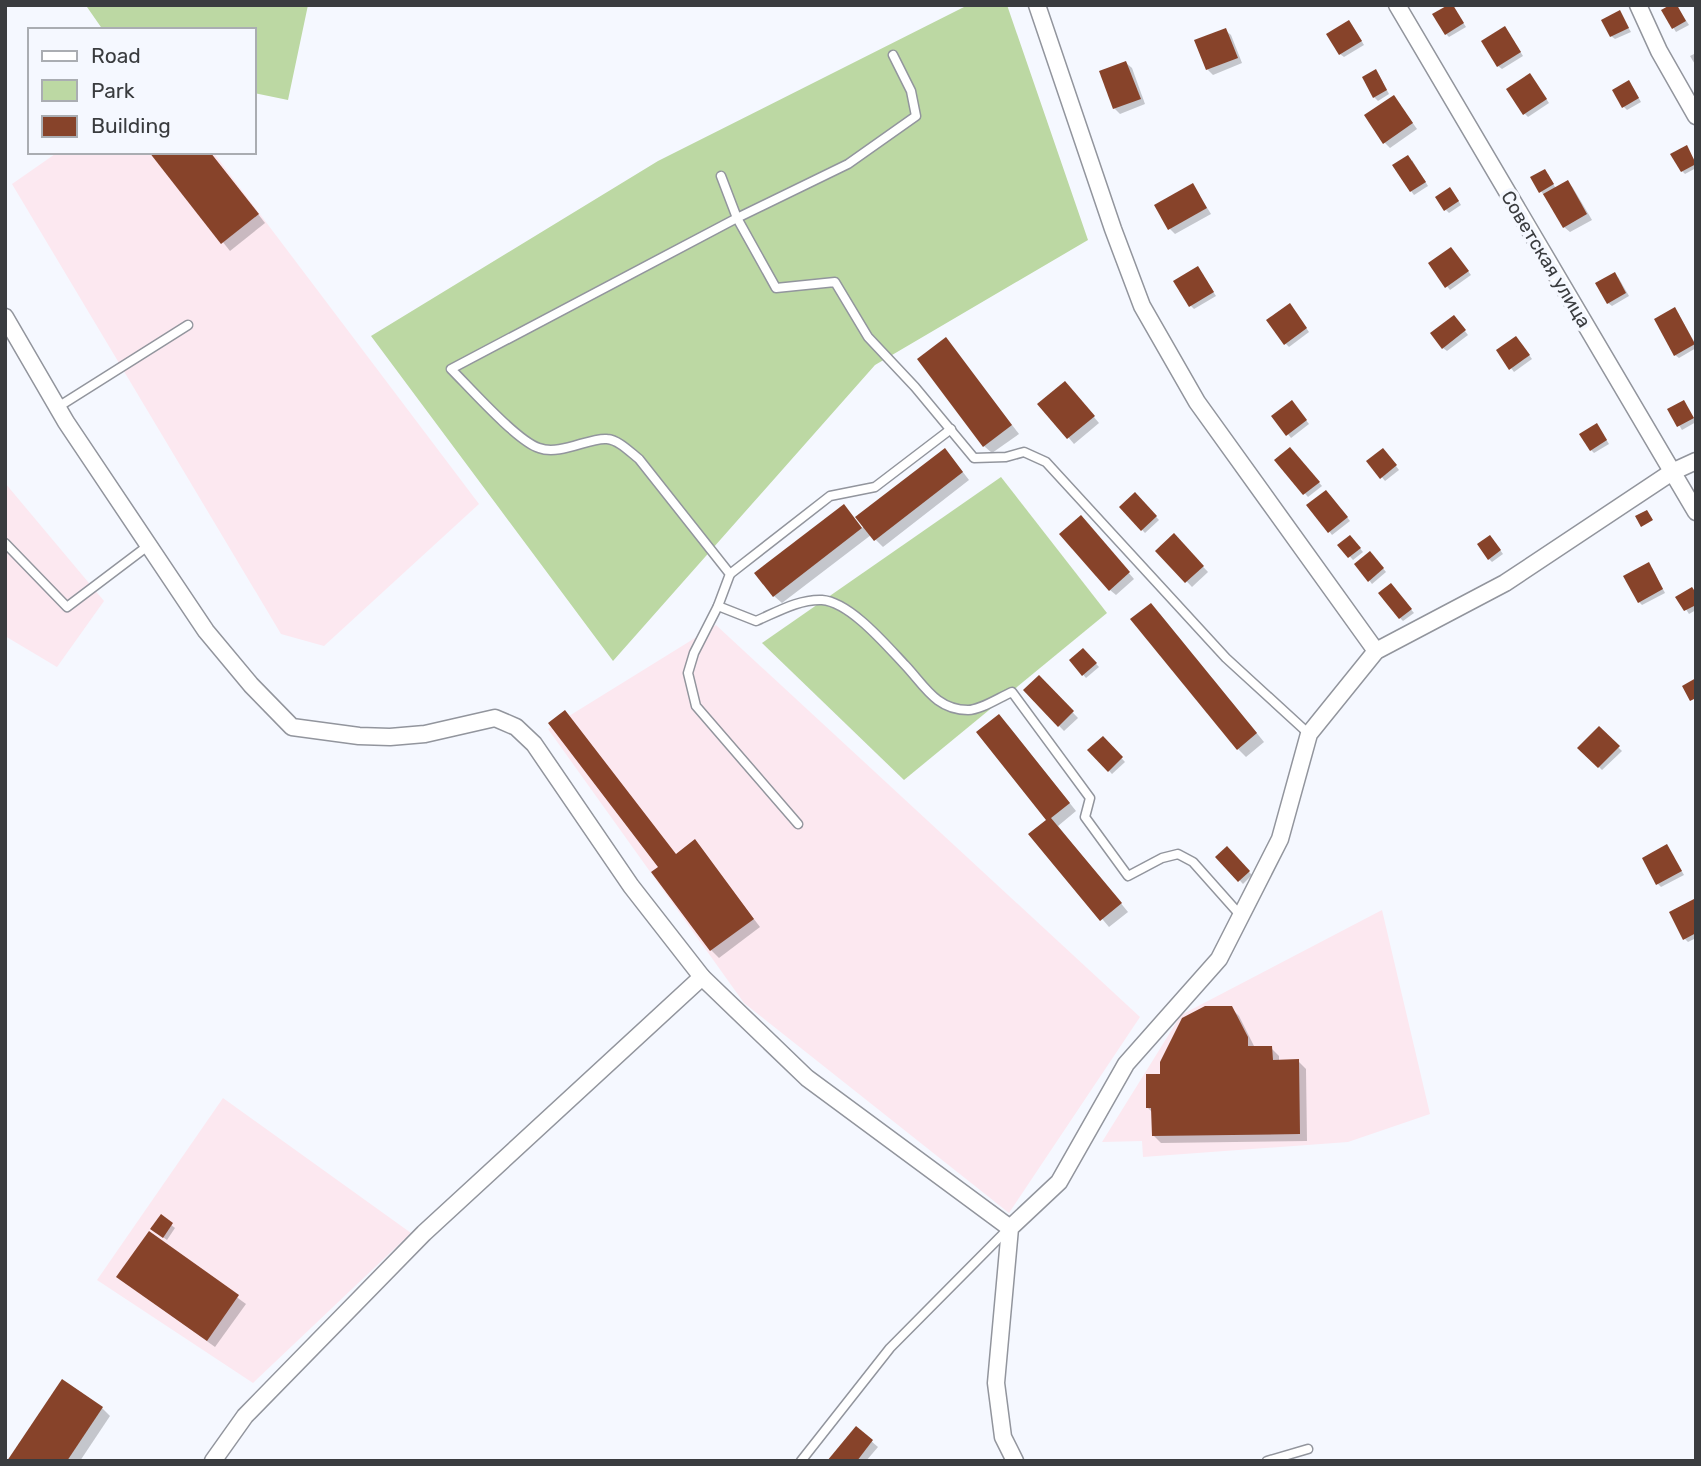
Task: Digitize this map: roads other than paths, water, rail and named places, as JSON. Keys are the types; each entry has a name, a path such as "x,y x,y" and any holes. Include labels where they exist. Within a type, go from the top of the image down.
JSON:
{"street":[{"path":"1037,5 1113,229 1143,306 1197,402 1376,651"},
{"name":"Советская улица","path":"1397,5 1696,512"},
{"path":"1638,5 1659,51 1696,116"},
{"path":"5,317 58,407 206,631 251,685 292,727 359,736 390,737 425,734 495,718 516,727 534,744 631,886 702,977 807,1078 1010,1227"},
{"path":"1015,1461 1003,1437 996,1383 1010,1227 1059,1182 1126,1064 1219,959 1280,839 1309,734 1376,651 1505,583 1672,472 1696,461"},
{"path":"213,1461 245,1416 424,1233 702,977"}],"lane":[{"path":"730,574 639,459 621,445 607,438 567,448 541,450 526,442 451,369 737,218 848,164 916,116 911,91 893,55"},
{"path":"721,176 737,218 776,288 835,282 869,337 974,458 1006,457 1024,452 1046,462 1227,658 1309,734"},
{"path":"58,407 188,325"},
{"path":"798,824 696,706 688,673 694,653 718,606 730,574 830,496 875,487 951,429"},
{"path":"5,543 67,607 149,545"},
{"path":"718,606 756,621 796,603 824,600 850,609 906,666 930,696 949,708 970,710 1012,692 1090,798 1085,817 1128,876 1162,858 1178,853 1193,862 1241,916"},
{"path":"802,1461 890,1348 1010,1227"},
{"path":"1267,1461 1308,1449"}]}
